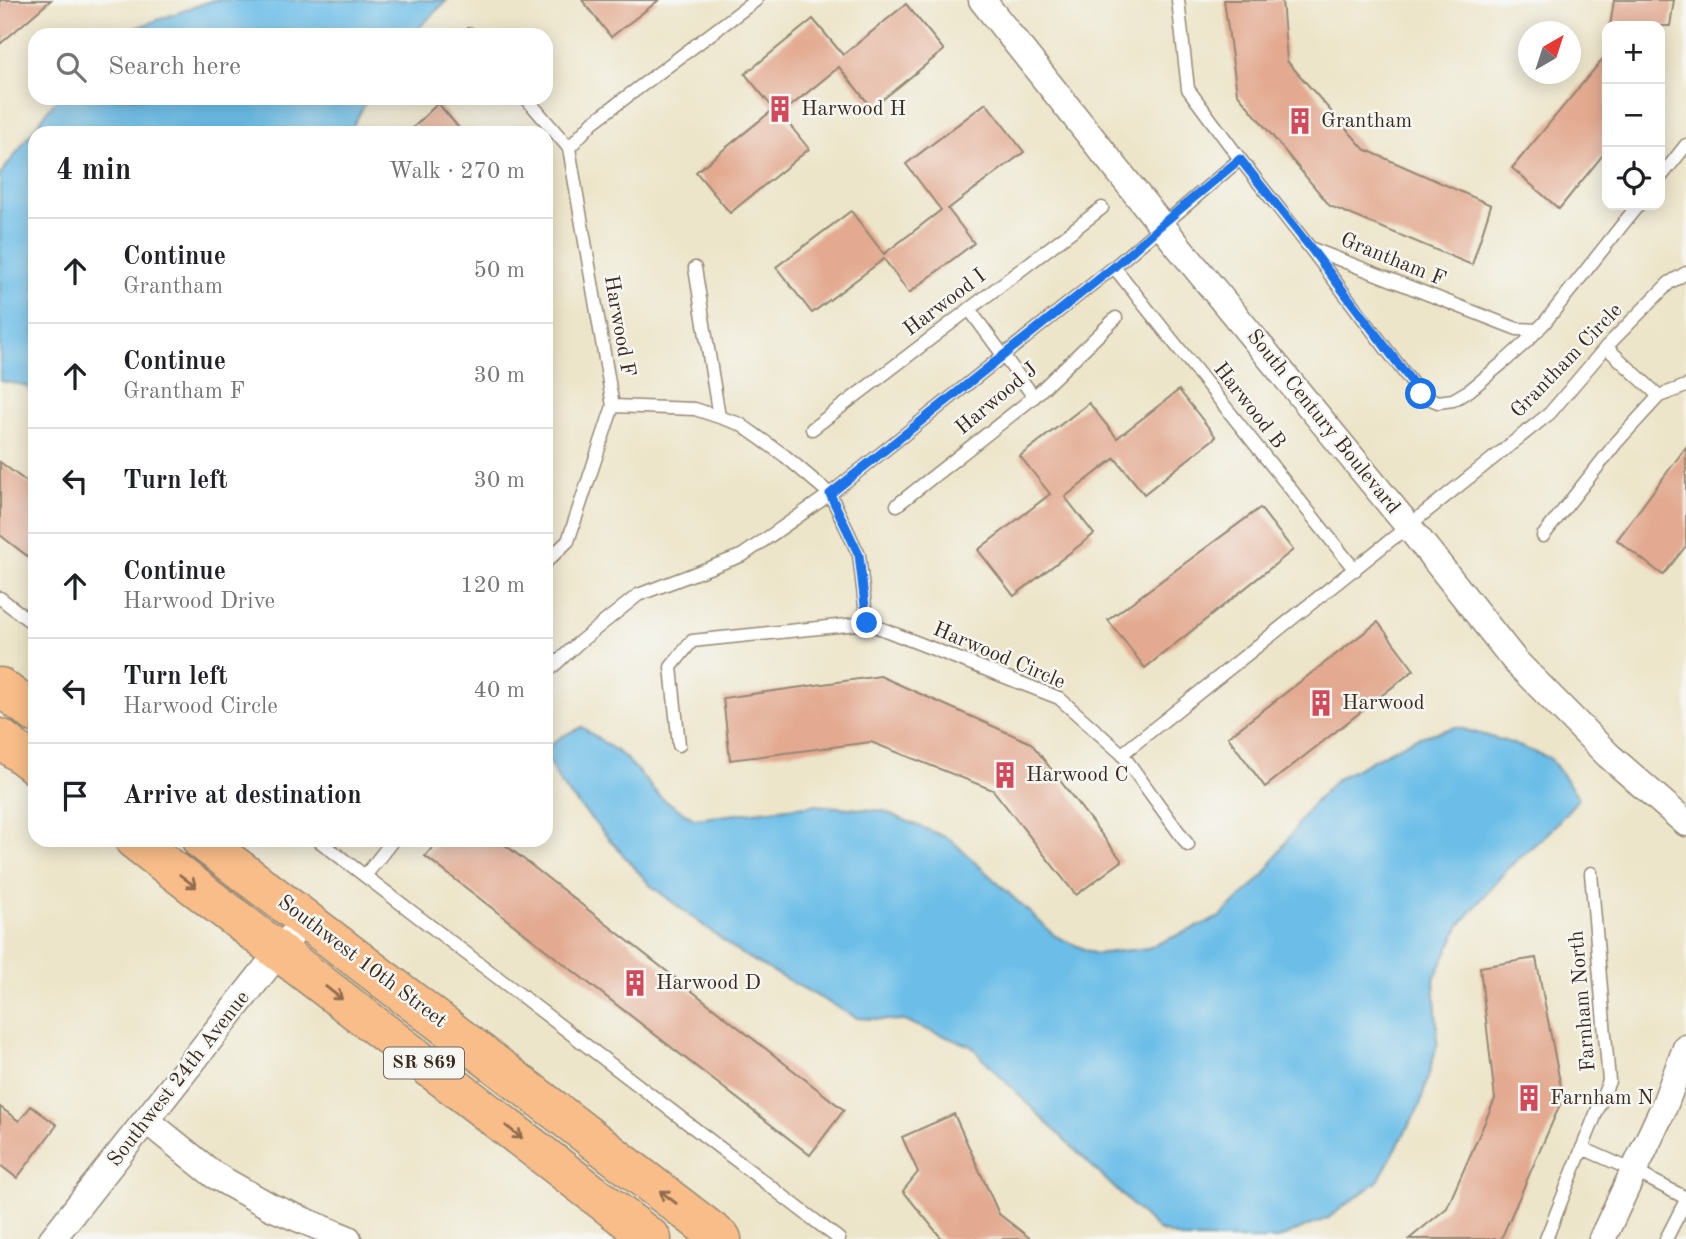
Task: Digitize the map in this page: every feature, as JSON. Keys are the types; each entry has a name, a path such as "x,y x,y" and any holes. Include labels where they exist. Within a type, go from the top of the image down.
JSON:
{"main road":[{"path":"0,687 28,708"},
{"path":"0,738 28,760"},
{"name":"Southwest 10th Street","path":"143,847 652,1239"},
{"name":"Southwest 10th Street","path":"210,847 722,1239"}],"street":[{"name":"South Century Boulevard","path":"982,0 1516,662 1608,755 1686,823"},
{"name":"Southwest 24th Avenue","path":"52,1239 305,919"},
{"path":"1602,1239 1663,1109 1686,1048"},
{"path":"146,1121 214,1175 271,1207 348,1239"}],"lane":[{"path":"553,129 569,148 593,121 756,0"},
{"name":"Grantham F","path":"1178,0 1188,89 1310,247 1517,329 1538,330"},
{"path":"532,105 550,126"},
{"path":"1665,172 1686,145"},
{"name":"Harwood F","path":"553,555 568,541 613,406 569,148"},
{"path":"553,666 638,595 743,555 830,494 1114,267 1240,159"},
{"name":"Harwood I","path":"812,429 1102,208"},
{"path":"1310,247 1421,394 1438,402 1453,400 1470,390 1526,342 1635,210"},
{"name":"Harwood B","path":"1114,267 1355,570"},
{"path":"695,268 719,417"},
{"name":"Grantham Circle","path":"1409,527 1550,413 1606,347 1669,284 1686,273"},
{"path":"969,309 1034,397"},
{"name":"Harwood J","path":"897,505 1034,397 1116,318"},
{"path":"1606,347 1659,396"},
{"path":"1543,536 1616,443 1659,396 1686,386"},
{"path":"613,406 695,409 740,424 785,456 830,494 859,555 867,623 692,641 671,667 679,745"},
{"path":"1122,754 1409,527"},
{"path":"0,598 28,620"},
{"name":"Harwood Circle","path":"867,623 1059,698 1122,754 1188,845"},
{"path":"327,847 838,1238"},
{"path":"365,876 388,847"},
{"name":"Farnham North","path":"1546,1239 1609,1081 1591,873"},
{"path":"1582,1148 1634,1171 1686,1199 1666,1239"}],"water":[{"path":"213,0 447,0 419,28 135,28"},
{"path":"52,105 364,105 353,126 36,126"},
{"path":"28,137 28,388 24,385 0,381 0,175"},
{"path":"582,727 626,758 660,797 694,819 814,805 883,811 950,839 1055,936 1095,954 1148,948 1220,917 1263,876 1309,808 1337,779 1413,739 1456,727 1505,741 1550,758 1579,798 1550,831 1507,869 1460,925 1434,979 1438,1042 1420,1105 1378,1181 1328,1218 1277,1239 1184,1239 1158,1230 971,1046 904,1021 857,1018 741,954 650,885 561,785 553,770 553,743"}],"building":[{"path":"0,0 51,0 0,44"},
{"path":"582,0 659,0 611,37"},
{"name":"Grantham","path":"1224,0 1282,0 1287,61 1364,149 1491,205 1472,265 1330,206 1237,93"},
{"path":"1614,0 1674,0 1670,26 1665,26 1665,21 1611,21"},
{"name":"Harwood H","path":"906,4 944,50 872,108 839,67 781,114 809,149 730,213 696,172 774,109 745,74 813,19 843,55"},
{"path":"1602,60 1602,156 1559,209 1512,168"},
{"path":"986,103 1024,152 948,209 974,243 909,293 884,259 812,313 776,267 851,211 884,254 941,210 906,164"},
{"path":"436,105 440,105 457,126 415,126"},
{"path":"1179,390 1216,437 1144,494 1115,458 1065,497 1094,534 1014,596 978,550 1050,494 1020,456 1089,403 1117,438"},
{"path":"1686,447 1686,546 1663,575 1617,540"},
{"path":"0,462 28,483 28,557 0,535"},
{"path":"1260,508 1293,550 1145,668 1108,620"},
{"name":"Harwood","path":"1378,622 1414,670 1265,787 1228,737"},
{"name":"Harwood C","path":"880,676 1031,743 1122,861 1076,895 993,790 871,742 730,760 723,698"},
{"name":"Harwood D","path":"433,847 508,847 844,1110 810,1155 425,856"},
{"name":"Farnham N","path":"1536,958 1563,1098 1501,1239 1409,1239 1447,1208 1495,1099 1480,967"},
{"path":"31,1106 57,1125 17,1178 0,1165 0,1107 19,1121"},
{"path":"954,1114 999,1214 1031,1239 942,1239 903,1191 918,1172 902,1137"}],"place":[{"name":"Harwood H","path":"780,109"},
{"name":"Grantham","path":"1300,121"},
{"name":"Harwood","path":"1321,703"},
{"name":"Harwood C","path":"1005,775"},
{"name":"Harwood D","path":"635,983"},
{"name":"Farnham N","path":"1529,1098"}],"route":[{"path":"867,623 859,555 830,494 1114,267 1240,159 1421,394"}]}
